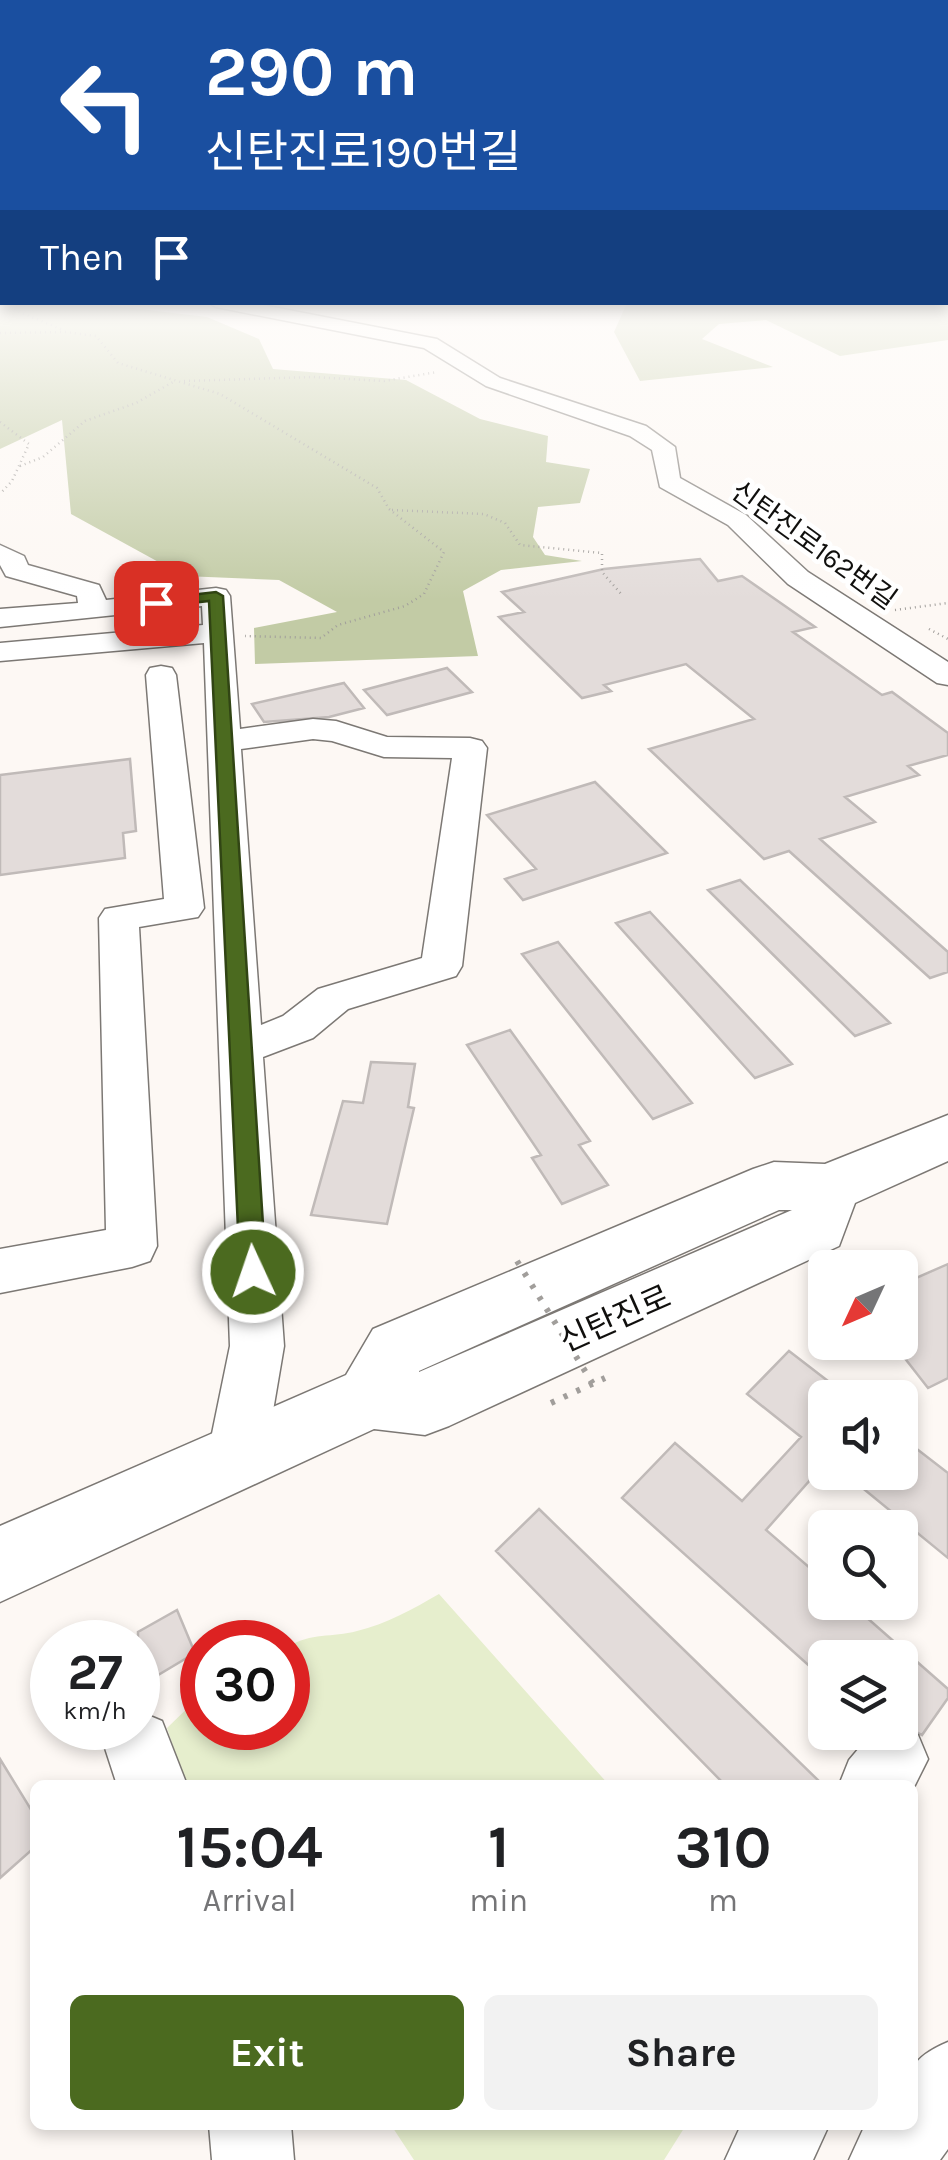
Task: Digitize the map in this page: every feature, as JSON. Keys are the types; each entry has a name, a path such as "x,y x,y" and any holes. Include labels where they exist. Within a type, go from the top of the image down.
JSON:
{"main road":[{"name":"신탄진로","path":"0,1564 370,1398 425,1404 816,1228 829,1188 948,1137"}],"street":[{"name":"신탄진로162번길","path":"537,399 653,439 668,456 669,482 738,520 798,578 948,676"},
{"path":"5,566 89,592 95,610"},
{"path":"0,618 216,596 257,1346 236,1458"},
{"path":"0,652 218,633"},
{"path":"0,1271 132,1246 119,918 184,908 161,675"},
{"path":"225,741 313,729 336,731 384,747 470,748 440,966 333,999 298,1027 241,1049"},
{"path":"918,2122 948,2082"},
{"path":"250,2130 253,2160"},
{"path":"766,2160 785,2130"},
{"path":"890,2160 912,2130"}],"path":[{"path":"20,466 43,457 85,421 144,399"},
{"path":"218,633 287,640 320,638 338,625 405,606 424,594 444,552 390,509 377,488 229,399"},
{"path":"0,422 29,444 20,466 0,494"},
{"path":"390,509 484,514 505,523 520,545 602,552 602,572 622,595"},
{"path":"895,610 948,603"},
{"path":"517,1261 593,1384"},
{"path":"551,1403 605,1378"}],"green space":[{"path":"0,399 442,399 480,419 548,436 546,462 590,469 580,503 538,507 533,537 545,555 582,561 501,570 463,591 478,656 255,664 254,628 337,612 279,580 184,576 71,514 62,420 0,449"},
{"path":"439,1594 605,1780 184,1780 167,1728 180,1715 180,1750 310,1750 310,1638 378,1624"},
{"path":"394,2130 683,2130 664,2160 414,2160"}],"building":[{"path":"700,559 718,581 742,576 815,627 793,632 882,695 892,692 948,733 948,755 908,766 919,775 845,797 875,822 820,839 948,952 948,972 930,978 789,851 764,859 649,749 754,719 686,664 604,685 611,691 582,698 499,617 524,612 502,592 604,569"},
{"path":"447,668 472,692 387,715 364,690"},
{"path":"344,683 364,708 329,717 264,722 252,704"},
{"path":"130,759 136,831 123,833 125,858 0,875 0,775"},
{"path":"595,782 667,853 523,900 505,879 536,869 487,815"},
{"path":"740,880 890,1023 855,1036 708,890"},
{"path":"650,912 792,1064 755,1078 616,923"},
{"path":"558,942 692,1103 653,1119 522,954"},
{"path":"510,1030 590,1141 579,1145 608,1185 562,1204 532,1158 541,1155 467,1045"},
{"path":"371,1062 415,1064 408,1107 414,1108 387,1224 311,1215 343,1101 363,1103"},
{"path":"948,1264 948,1378 928,1388 906,1360 918,1360 918,1277"},
{"path":"789,1351 827,1380 808,1380 808,1482 766,1530 808,1566 808,1620 869,1620 892,1640 808,1640 808,1665 622,1498 675,1443 742,1501 801,1437 747,1394"},
{"path":"918,1450 948,1473 948,1558 918,1533 918,1510 889,1510 865,1490 918,1490"},
{"path":"539,1509 818,1780 720,1780 496,1551"},
{"path":"177,1610 181,1620 180,1662 160,1674 160,1620"},
{"path":"918,1663 948,1689 948,1698 922,1735 918,1733"},
{"path":"0,1759 30,1808 30,1851 0,1878"}],"route":[{"path":"156,603 216,596 253,1272"}]}
